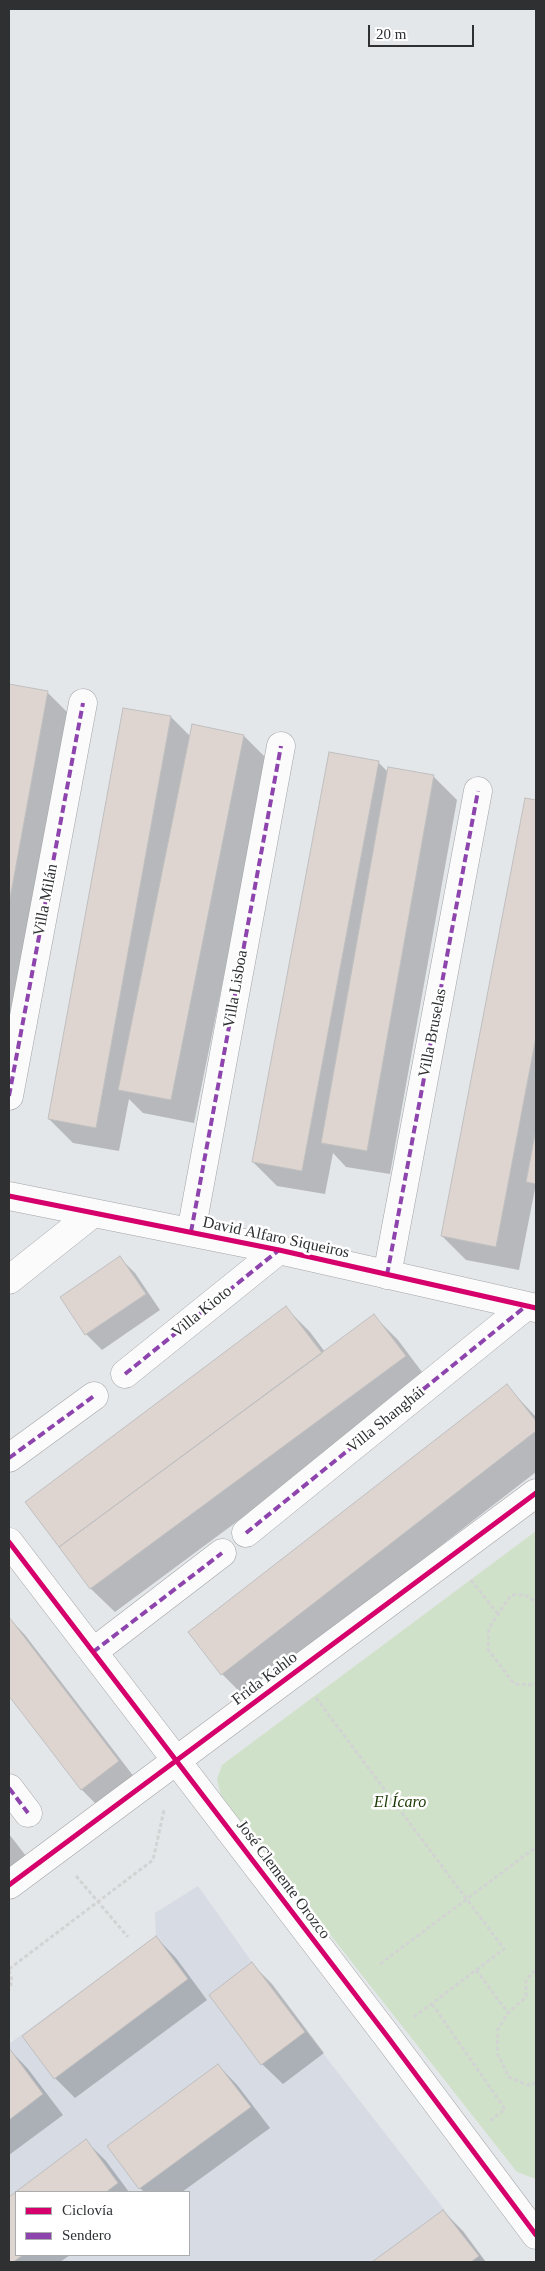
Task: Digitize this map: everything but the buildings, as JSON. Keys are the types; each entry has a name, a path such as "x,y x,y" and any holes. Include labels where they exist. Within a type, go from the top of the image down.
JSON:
{"street":[{"name":"Villa Milán","path":"9,1096 83,703"},
{"name":"Villa Lisboa","path":"191,1232 281,746"},
{"name":"Villa Bruselas","path":"387,1275 478,791"},
{"name":"David Alfaro Siqueiros","path":"9,1196 279,1250 531,1307"},
{"path":"9,1280 92,1214"},
{"name":"Villa Kioto","path":"124,1374 279,1250"},
{"name":"Villa Shanghái","path":"246,1533 531,1307"},
{"path":"9,1458 94,1396"},
{"name":"Frida Kahlo","path":"9,1885 536,1493"},
{"name":"José Clemente Orozco","path":"9,1542 467,2141 536,2235"},
{"path":"93,1652 222,1553"},
{"path":"9,1788 28,1813"}],"path":[{"path":"452,1556 499,1614"},
{"path":"536,1606 536,1602 525,1595 511,1595 489,1628 488,1650 514,1684 534,1685 536,1682"},
{"path":"296,1672 504,1949 387,2036"},
{"path":"9,1990 12,1981 9,1970 153,1860 176,1761"},
{"path":"380,1964 536,1847"},
{"path":"54,1851 128,1937"},
{"path":"476,1970 508,2013"},
{"path":"536,1972 533,1972 526,1981 526,1997 508,2013 498,2029 498,2053 509,2076 528,2085 536,2083"},
{"path":"432,2004 505,2109 467,2141"}],"shaded area":[{"path":"198,1886 252,1962 485,2262 9,2262 9,2044 156,1936 155,1913"}],"green space":[{"name":"El Ícaro","path":"536,1531 536,2179 517,2172 221,1796 217,1779 222,1765"}],"marked path":[{"path":"9,1096 83,703"},
{"path":"191,1232 281,746"},
{"path":"387,1275 478,791"},
{"path":"125,1374 279,1250"},
{"path":"246,1533 526,1306"},
{"path":"9,1458 94,1396"},
{"path":"93,1652 222,1553"},
{"path":"9,1788 28,1813"}],"cycle path":[{"path":"9,1196 279,1250 536,1308"},
{"path":"9,1885 536,1493"},
{"path":"9,1542 387,2036 536,2235"}]}
